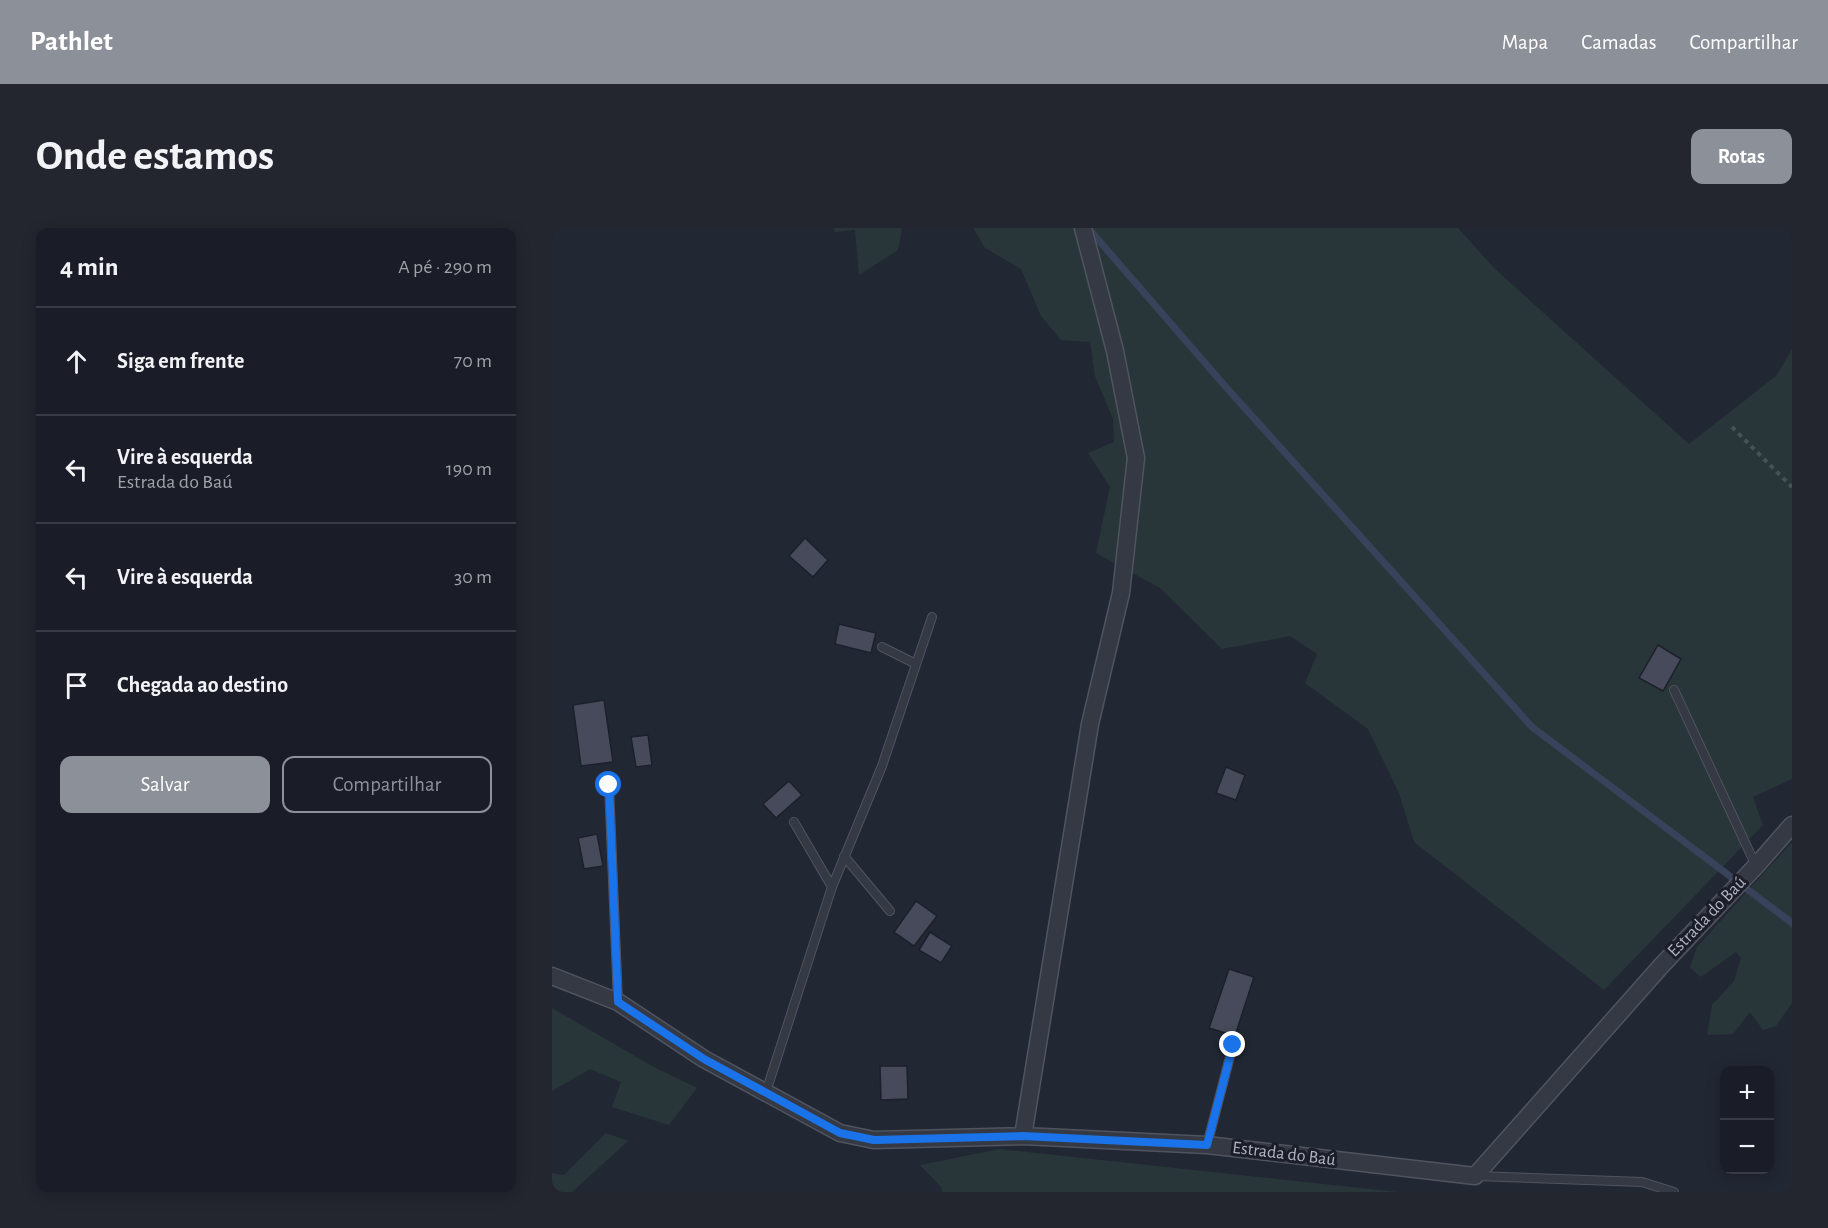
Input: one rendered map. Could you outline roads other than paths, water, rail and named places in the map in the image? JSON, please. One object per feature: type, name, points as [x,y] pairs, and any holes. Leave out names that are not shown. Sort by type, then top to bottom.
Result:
[{"type":"street","points":[[1023,1136],[1090,724],[1121,593],[1136,458],[1115,351],[1083,228]]},
{"type":"street","name":"Estrada do Baú","points":[[552,976],[618,1002],[704,1059],[840,1133],[874,1140],[1023,1136],[1207,1145],[1475,1176],[1662,965],[1792,825]]},
{"type":"lane","points":[[766,1092],[832,887],[882,766],[932,617]]},
{"type":"lane","points":[[882,647],[916,664]]},
{"type":"lane","points":[[1674,690],[1756,866]]},
{"type":"lane","points":[[609,785],[618,1002]]},
{"type":"lane","points":[[794,822],[832,887]]},
{"type":"lane","points":[[844,856],[890,911]]},
{"type":"lane","points":[[1207,1145],[1233,1045]]},
{"type":"lane","points":[[1475,1176],[1642,1182],[1674,1192]]},
{"type":"waterway","points":[[1088,228],[1225,386],[1532,727],[1792,923]]}]
